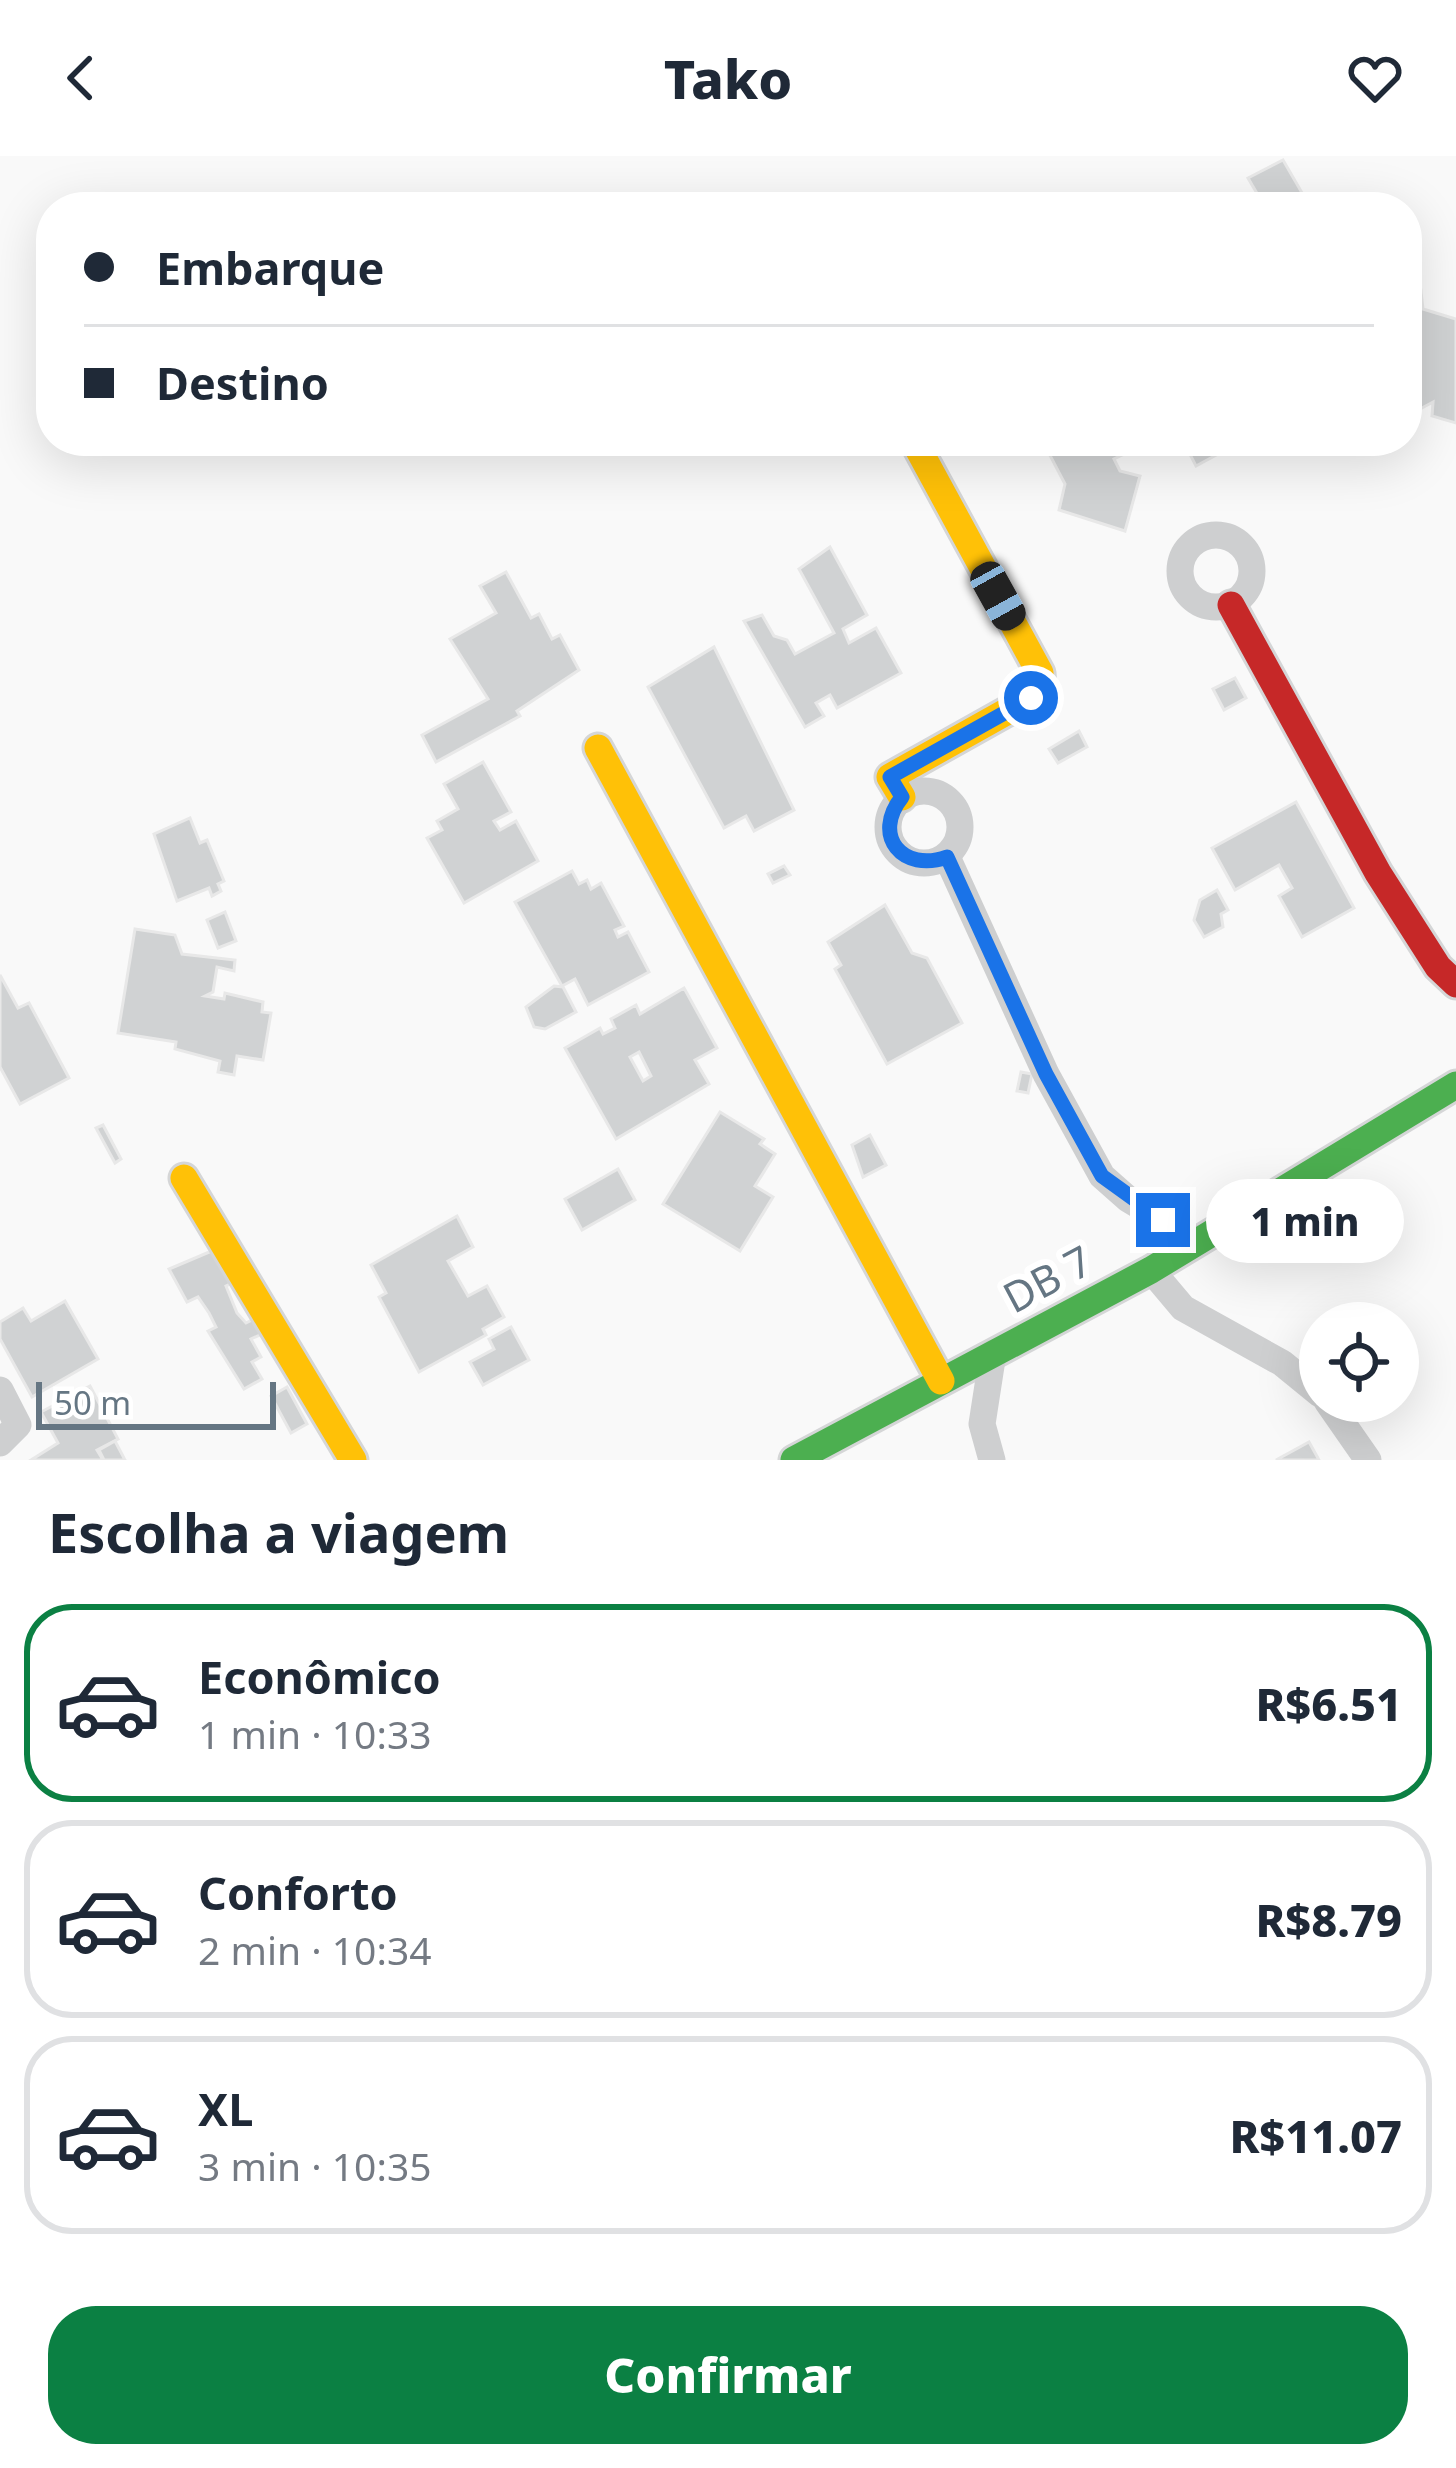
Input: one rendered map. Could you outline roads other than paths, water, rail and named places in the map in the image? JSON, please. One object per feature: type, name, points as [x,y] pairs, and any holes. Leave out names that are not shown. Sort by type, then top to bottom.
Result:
[{"type":"street","points":[[902,797],[890,777],[1031,698],[1041,687],[1040,673],[922,456]]},
{"type":"street","points":[[1231,605],[1401,912],[1432,963],[1456,984]]},
{"type":"street","points":[[598,748],[941,1381]]},
{"type":"street","points":[[920,790],[939,793],[954,805],[962,823],[959,842],[947,857],[928,863],[910,861],[894,849],[887,831],[890,812],[902,797],[920,790]]},
{"type":"street","points":[[947,857],[1046,1074],[1102,1176],[1128,1199],[1198,1241]]},
{"type":"street","name":"DB 7","points":[[794,1460],[1151,1270],[1456,1085]]},
{"type":"street","points":[[184,1178],[353,1460]]},
{"type":"street","points":[[1151,1270],[1183,1308],[1299,1377]]},
{"type":"street","points":[[992,1460],[982,1424],[993,1353]]},
{"type":"street","points":[[0,1390],[18,1425],[0,1442]]},
{"type":"street","points":[[1342,1422],[1368,1460]]}]
